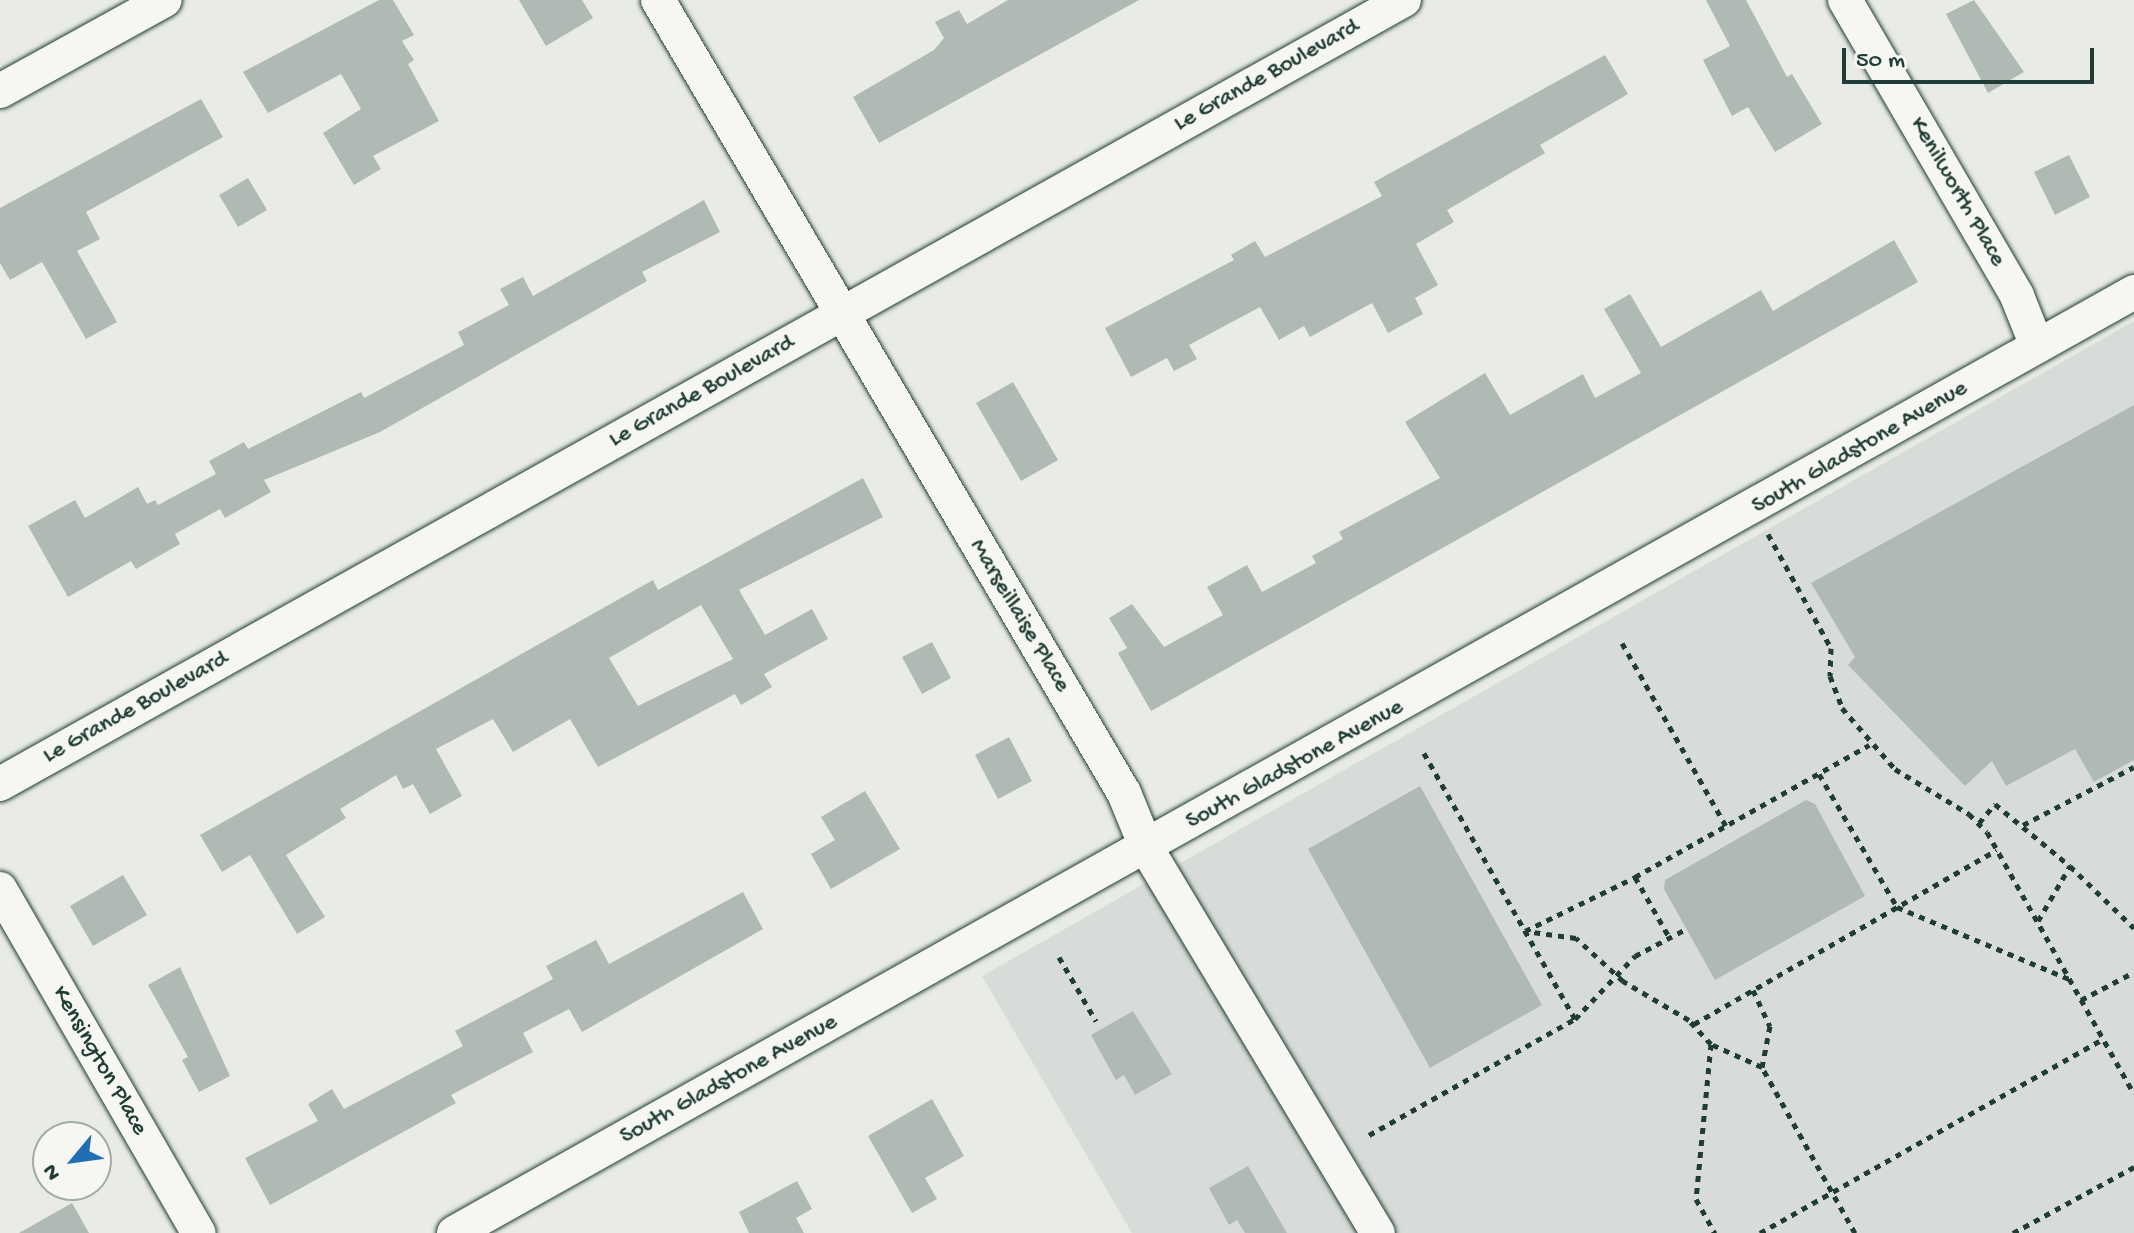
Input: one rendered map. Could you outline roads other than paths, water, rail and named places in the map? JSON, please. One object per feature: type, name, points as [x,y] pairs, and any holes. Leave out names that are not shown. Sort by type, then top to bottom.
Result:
[{"type":"street","points":[[0,91],[165,0]]},
{"type":"street","name":"Marseillaise Place","points":[[658,0],[1124,793],[1147,849],[1378,1233]]},
{"type":"street","name":"Le Grande Boulevard","points":[[0,784],[1404,0]]},
{"type":"street","name":"Kenilworth Place","points":[[1845,0],[2017,296],[2037,346]]},
{"type":"street","name":"South Gladstone Avenue","points":[[454,1233],[1147,849],[2134,292]]},
{"type":"street","name":"Kensington Place","points":[[0,889],[199,1233]]}]
